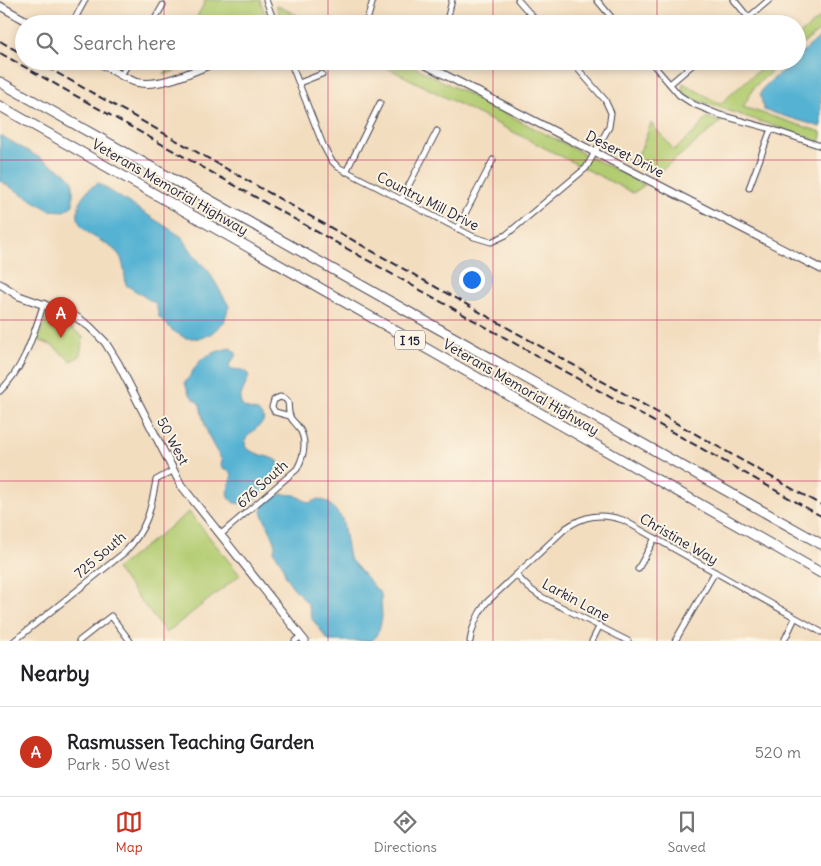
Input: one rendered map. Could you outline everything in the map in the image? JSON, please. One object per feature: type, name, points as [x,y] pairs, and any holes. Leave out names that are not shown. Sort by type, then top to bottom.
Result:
[{"type":"highway","name":"Veterans Memorial Highway","points":[[0,82],[821,544]]},
{"type":"highway","name":"Veterans Memorial Highway","points":[[0,106],[821,573]]},
{"type":"street","points":[[77,15],[85,0]]},
{"type":"street","points":[[266,0],[272,15]]},
{"type":"street","points":[[369,15],[373,0]]},
{"type":"street","points":[[448,15],[452,0]]},
{"type":"street","points":[[518,0],[531,14]]},
{"type":"street","points":[[597,0],[610,15]]},
{"type":"street","points":[[734,0],[746,15]]},
{"type":"street","points":[[750,15],[769,0]]},
{"type":"street","points":[[157,15],[163,5]]},
{"type":"street","points":[[0,6],[16,15]]},
{"type":"street","points":[[112,70],[136,82],[150,84],[164,82],[195,70]]},
{"type":"street","points":[[121,75],[124,70]]},
{"type":"street","name":"Country Mill Drive","points":[[294,70],[323,145],[331,160],[346,172],[457,229],[491,242],[506,235],[586,168],[609,127],[611,114],[605,100],[579,70]]},
{"type":"street","name":"Deseret Drive","points":[[435,70],[821,269]]},
{"type":"street","points":[[658,70],[679,95],[693,104],[720,115],[771,129],[821,146]]},
{"type":"street","points":[[670,84],[686,70]]},
{"type":"street","points":[[299,83],[322,74]]},
{"type":"street","points":[[346,172],[380,103]]},
{"type":"street","points":[[749,188],[771,129]]},
{"type":"street","points":[[401,200],[436,131]]},
{"type":"street","points":[[457,229],[492,160]]},
{"type":"street","name":"50 West","points":[[0,284],[19,296],[44,303],[73,315],[89,326],[105,342],[191,498],[300,639]]},
{"type":"street","points":[[0,391],[14,375],[25,356],[44,303]]},
{"type":"street","name":"676 South","points":[[220,535],[272,493],[297,469],[305,446],[300,429],[290,416]]},
{"type":"street","name":"725 South","points":[[14,641],[125,552],[147,522],[156,480],[174,470]]},
{"type":"street","name":"Christine Way","points":[[470,641],[474,622],[486,603],[566,528],[590,516],[612,516],[623,520],[821,632]]},
{"type":"street","points":[[638,568],[655,538]]},
{"type":"street","points":[[675,641],[715,572]]},
{"type":"street","name":"Larkin Lane","points":[[516,575],[540,596],[628,641]]},
{"type":"street","points":[[79,641],[111,616],[130,641]]},
{"type":"street","points":[[784,641],[796,618]]},
{"type":"street","points":[[592,641],[600,626]]},
{"type":"green space","points":[[204,0],[260,0],[266,15],[198,15],[205,2]]},
{"type":"green space","points":[[276,5],[297,15],[280,15]]},
{"type":"green space","points":[[821,17],[821,29],[806,42],[806,30]]},
{"type":"green space","points":[[167,70],[177,70],[164,75]]},
{"type":"green space","points":[[392,70],[421,70],[645,185],[633,193]]},
{"type":"green space","points":[[759,70],[773,70],[754,87],[743,107],[821,132],[821,142],[691,98],[682,90],[683,83],[720,104]]},
{"type":"green space","points":[[707,117],[721,122],[656,175],[633,163],[642,147],[651,123],[674,150],[696,131]]},
{"type":"green space","points":[[46,318],[66,325],[83,337],[80,356],[71,361],[53,346],[38,340]]},
{"type":"green space","points":[[189,512],[240,575],[166,633],[116,569]]},
{"type":"water","points":[[821,36],[821,127],[764,110],[760,94],[763,88],[783,70],[806,70],[806,49]]},
{"type":"water","points":[[0,135],[66,173],[73,181],[73,205],[64,211],[49,210],[0,181]]},
{"type":"water","points":[[98,183],[182,237],[197,259],[208,270],[229,306],[224,322],[212,333],[201,338],[185,338],[172,330],[159,317],[156,304],[126,285],[124,268],[121,258],[116,251],[86,231],[80,224],[78,216],[80,202],[88,190]]},
{"type":"water","points":[[231,348],[237,354],[229,365],[231,369],[243,370],[249,375],[240,399],[241,403],[249,409],[258,411],[264,419],[246,438],[245,447],[278,461],[279,466],[275,471],[274,480],[257,497],[248,502],[238,504],[234,503],[229,496],[228,490],[232,474],[221,466],[222,460],[208,433],[200,404],[190,394],[185,382],[199,362],[207,356]]},
{"type":"water","points":[[282,494],[295,495],[309,503],[318,499],[328,502],[342,518],[349,558],[381,594],[382,618],[379,631],[372,641],[329,641],[312,619],[308,604],[286,577],[282,564],[274,552],[275,542],[262,512],[265,502],[271,497]]},
{"type":"railway","points":[[0,41],[15,50]]},
{"type":"railway","points":[[0,53],[15,61]]},
{"type":"railway","points":[[30,70],[821,516]]},
{"type":"railway","points":[[52,70],[821,505]]},
{"type":"place","name":"Rasmussen Teaching Garden","points":[[61,338]]}]
